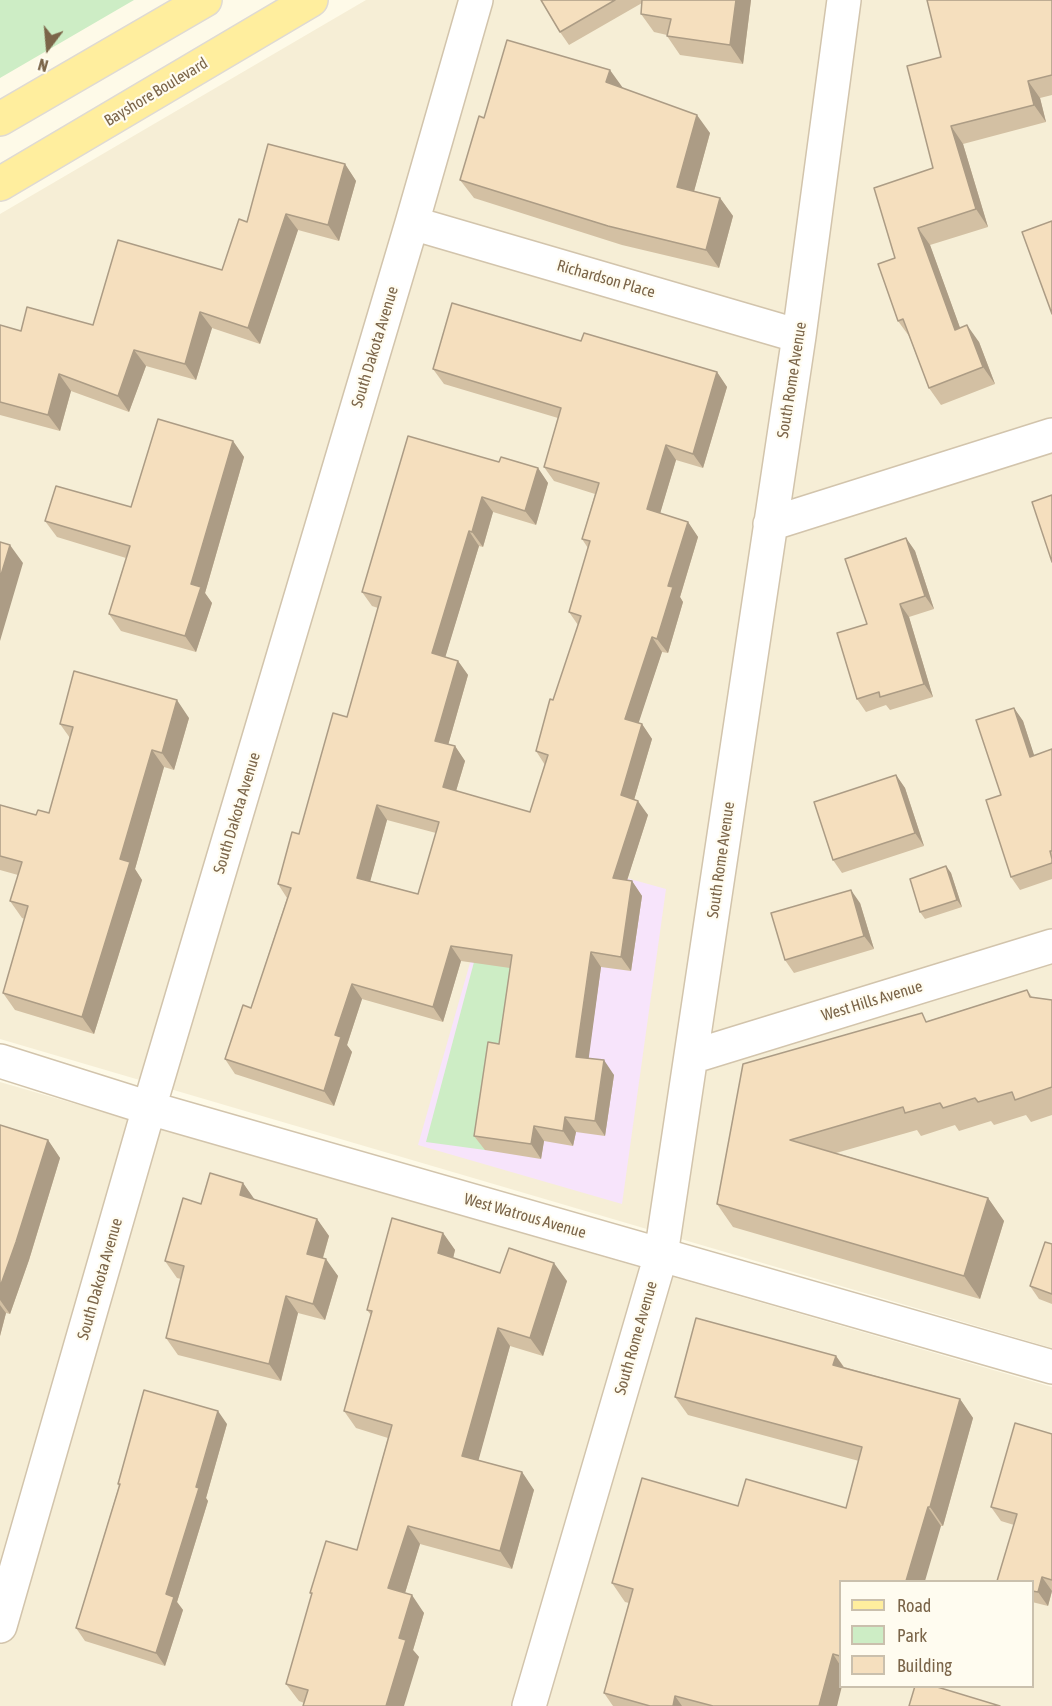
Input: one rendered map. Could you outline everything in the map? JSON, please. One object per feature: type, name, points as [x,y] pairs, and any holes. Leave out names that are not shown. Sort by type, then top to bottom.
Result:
[{"type":"main road","points":[[0,119],[205,0]]},
{"type":"main road","name":"Bayshore Boulevard","points":[[0,184],[311,0]]},
{"type":"street","name":"South Dakota Avenue","points":[[0,1626],[149,1108],[476,0]]},
{"type":"street","name":"South Rome Avenue","points":[[529,1706],[661,1255],[799,336],[844,0]]},
{"type":"street","name":"Richardson Place","points":[[412,223],[799,336]]},
{"type":"street","points":[[770,524],[1052,435]]},
{"type":"street","name":"West Hills Avenue","points":[[692,1057],[1052,946]]},
{"type":"street","name":"West Watrous Avenue","points":[[0,1061],[149,1108],[1052,1367]]},
{"type":"shaded area","points":[[366,0],[1052,0],[1052,1348],[0,1039],[0,214]]},
{"type":"shaded area","points":[[504,844],[666,889],[622,1204],[418,1145]]},
{"type":"shaded area","points":[[0,1082],[1052,1387],[1052,1706],[0,1706]]},
{"type":"green space","points":[[0,0],[134,0],[0,78]]},
{"type":"green space","points":[[474,962],[522,969],[498,1057],[485,1150],[426,1142]]},
{"type":"building","points":[[541,0],[615,0],[560,32]]},
{"type":"building","points":[[642,0],[736,0],[730,45],[667,36],[671,19],[641,14]]},
{"type":"building","points":[[927,0],[1052,0],[1052,75],[1028,81],[1034,105],[951,126],[976,209],[918,228],[955,330],[967,325],[983,367],[929,388],[903,319],[898,321],[878,264],[895,258],[874,188],[933,168],[907,66],[941,57]]},
{"type":"building","points":[[507,40],[610,70],[606,82],[697,115],[677,187],[720,198],[706,250],[608,226],[460,180],[479,116],[484,118]]},
{"type":"building","points":[[268,144],[345,164],[328,225],[286,214],[248,328],[200,312],[185,364],[134,350],[118,396],[59,374],[48,415],[0,402],[0,325],[21,331],[27,307],[93,325],[118,240],[222,270],[239,219],[247,222]]},
{"type":"building","points":[[1052,221],[1052,314],[1022,232]]},
{"type":"building","points":[[452,303],[581,341],[584,333],[717,372],[693,454],[666,445],[647,509],[688,522],[668,586],[673,587],[657,639],[652,637],[625,719],[642,724],[621,795],[638,801],[613,878],[632,881],[621,957],[591,952],[576,1057],[604,1060],[595,1121],[565,1117],[563,1131],[534,1126],[531,1144],[474,1136],[488,1042],[499,1044],[512,955],[451,946],[433,1007],[352,984],[335,1035],[341,1037],[324,1091],[225,1059],[243,1005],[251,1008],[291,888],[278,884],[292,832],[299,834],[333,713],[347,717],[381,597],[362,592],[408,436],[499,462],[501,457],[538,468],[525,511],[482,497],[472,532],[469,531],[432,653],[458,661],[435,741],[455,746],[443,787],[530,812],[548,755],[536,751],[550,699],[553,700],[581,616],[569,612],[590,541],[582,539],[599,483],[544,467],[561,408],[433,369]],"holes":[[[377,805],[439,822],[418,894],[357,878]]]},
{"type":"building","points":[[158,419],[233,441],[191,584],[201,587],[185,636],[109,614],[130,546],[45,521],[56,486],[131,507]]},
{"type":"building","points":[[1052,495],[1052,562],[1032,502]]},
{"type":"building","points":[[906,538],[925,596],[900,604],[924,684],[880,697],[879,692],[857,699],[837,633],[867,624],[845,559]]},
{"type":"building","points":[[0,542],[10,545],[0,578]]},
{"type":"building","points":[[74,671],[177,700],[162,753],[152,750],[120,859],[130,862],[82,1017],[3,993],[28,906],[10,901],[22,862],[0,856],[0,805],[36,815],[38,810],[49,813],[73,727],[60,724]]},
{"type":"building","points":[[1014,708],[1030,757],[1052,749],[1052,851],[1050,851],[1052,863],[1011,877],[986,800],[1001,795],[976,720]]},
{"type":"building","points":[[896,775],[915,833],[833,860],[814,802]]},
{"type":"building","points":[[946,866],[957,900],[920,912],[910,879]]},
{"type":"building","points":[[851,890],[864,936],[785,960],[771,913]]},
{"type":"building","points":[[1027,990],[1030,997],[1052,1000],[1052,1087],[1015,1100],[1012,1092],[978,1102],[975,1098],[943,1108],[940,1103],[905,1113],[903,1107],[790,1140],[988,1198],[964,1276],[717,1204],[743,1064],[922,1013],[926,1022]]},
{"type":"building","points":[[0,1125],[48,1140],[0,1287]]},
{"type":"building","points":[[210,1173],[243,1183],[240,1195],[317,1219],[307,1254],[326,1259],[313,1304],[286,1296],[269,1364],[166,1338],[184,1266],[165,1261],[183,1198],[201,1204]]},
{"type":"building","points":[[392,1218],[443,1233],[438,1253],[500,1273],[509,1248],[554,1263],[530,1338],[498,1328],[462,1456],[522,1472],[500,1551],[408,1526],[388,1588],[412,1595],[399,1638],[406,1640],[386,1706],[303,1706],[308,1690],[286,1684],[326,1541],[357,1550],[392,1425],[344,1411],[372,1311],[367,1310]]},
{"type":"building","points":[[1045,1242],[1052,1244],[1052,1294],[1030,1286]]},
{"type":"building","points":[[696,1318],[836,1356],[833,1365],[960,1399],[930,1507],[928,1507],[906,1580],[839,1580],[839,1656],[833,1654],[819,1706],[713,1706],[675,1696],[673,1706],[650,1706],[604,1693],[633,1589],[612,1583],[642,1478],[738,1506],[746,1479],[846,1508],[862,1447],[675,1397]]},
{"type":"building","points":[[144,1390],[218,1411],[196,1487],[199,1488],[166,1594],[174,1597],[156,1653],[76,1628],[120,1484],[118,1484]]},
{"type":"building","points":[[1015,1423],[1052,1434],[1052,1580],[1042,1577],[1038,1592],[1034,1591],[1034,1580],[997,1580],[1017,1514],[991,1507]]},
{"type":"building","points":[[914,1688],[941,1688],[1000,1706],[909,1706]]}]
